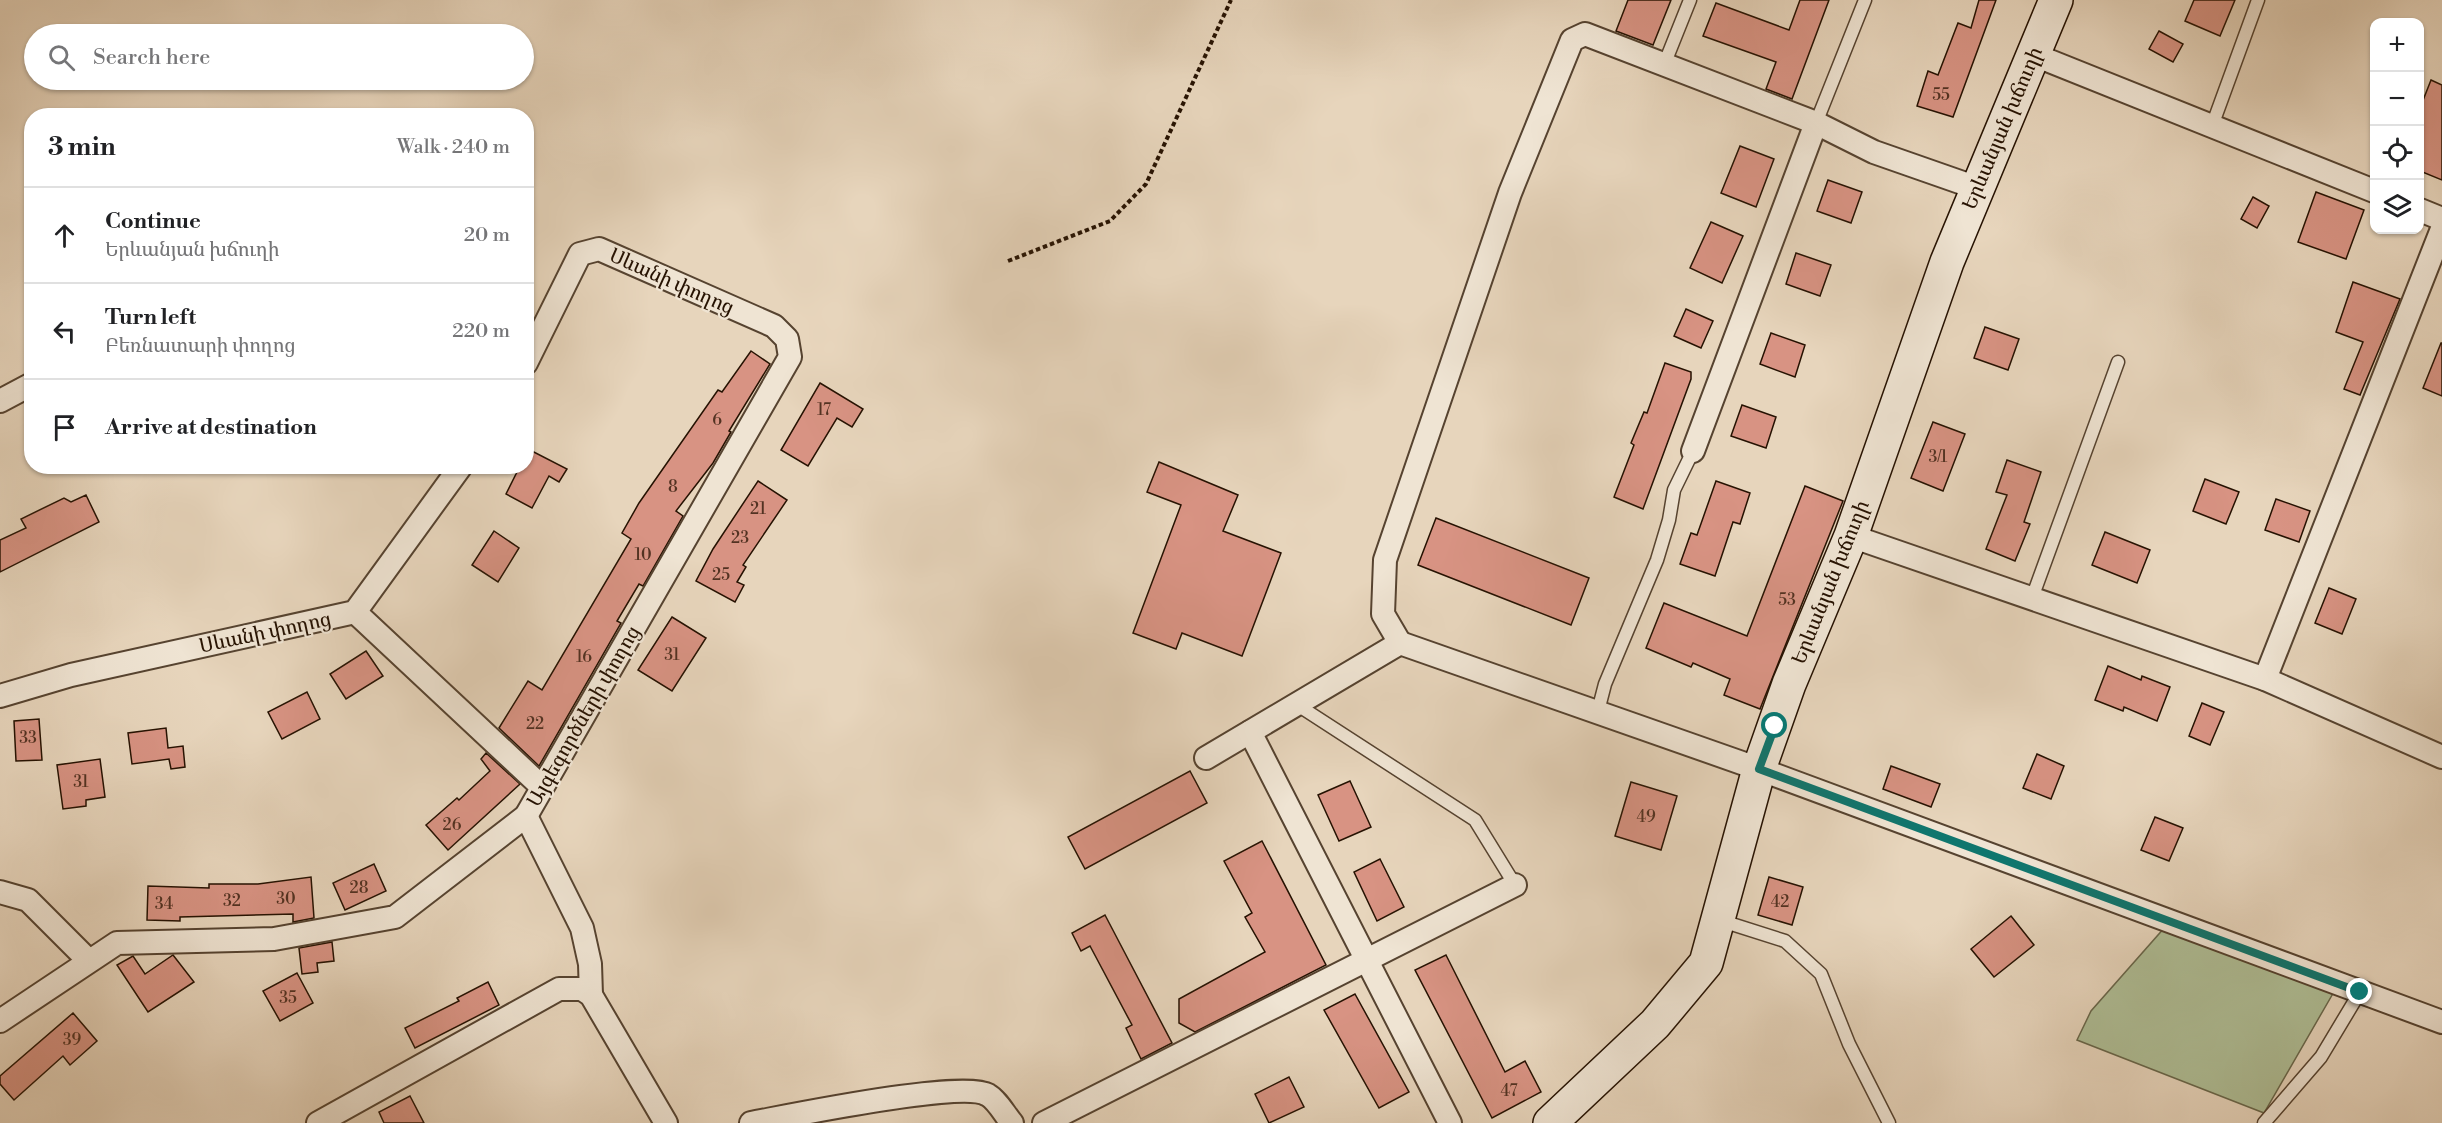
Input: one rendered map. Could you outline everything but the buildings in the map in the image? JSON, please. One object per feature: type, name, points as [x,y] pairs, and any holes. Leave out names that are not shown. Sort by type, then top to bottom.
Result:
[{"type":"main road","name":"Երևանյան խճուղի","points":[[1560,1120],[1655,1024],[1706,963],[1759,769],[1789,684],[1851,536],[1947,262],[2056,0]]},
{"type":"street","points":[[1977,188],[1874,152],[1816,123],[1585,34],[1572,40],[1566,50],[1510,193],[1385,560],[1383,614],[1400,643],[1759,769],[2442,1022]]},
{"type":"street","points":[[2032,54],[2370,189]]},
{"type":"street","points":[[1693,451],[1816,123]]},
{"type":"street","points":[[2424,212],[2442,219]]},
{"type":"street","points":[[2265,679],[2442,229]]},
{"type":"street","name":"Սևանի փողոց","points":[[534,347],[580,254],[591,249],[599,249],[774,326],[787,339],[790,357]]},
{"type":"street","name":"Այգեգործների փողոց","points":[[0,1021],[88,960],[117,943],[274,939],[395,917],[526,816],[790,357]]},
{"type":"street","points":[[0,401],[24,388]]},
{"type":"street","name":"Սևանի փողոց","points":[[0,696],[71,675],[355,612],[455,474]]},
{"type":"street","points":[[1851,536],[2265,679],[2442,757]]},
{"type":"street","points":[[355,612],[542,787]]},
{"type":"street","points":[[1206,758],[1400,643]]},
{"type":"street","points":[[1250,732],[1450,1123]]},
{"type":"street","points":[[526,816],[582,928],[590,964],[591,994],[666,1123]]},
{"type":"street","points":[[1044,1123],[1515,885]]},
{"type":"street","points":[[0,892],[28,900],[88,960]]},
{"type":"street","points":[[318,1123],[559,989],[582,989],[591,994]]},
{"type":"street","points":[[752,1123],[868,1112],[970,1090],[989,1095],[1012,1123]]},
{"type":"lane","points":[[1664,65],[1690,0]]},
{"type":"lane","points":[[1816,123],[1865,0]]},
{"type":"lane","points":[[2211,126],[2258,0]]},
{"type":"lane","points":[[2032,598],[2118,362]]},
{"type":"lane","points":[[1598,711],[1605,684],[1657,560],[1669,520],[1674,490],[1693,451]]},
{"type":"lane","points":[[1296,704],[1475,820],[1515,885]]},
{"type":"lane","points":[[1718,919],[1785,941],[1821,974],[1849,1044],[1889,1123]]},
{"type":"lane","points":[[2264,1123],[2321,1057],[2360,992]]},
{"type":"path","points":[[1008,261],[1110,221],[1146,184],[1231,0]]},
{"type":"green space","points":[[2166,926],[2335,990],[2264,1113],[2077,1040],[2091,1011]]},
{"type":"route","points":[[1775,726],[1759,769],[2360,992]]}]
